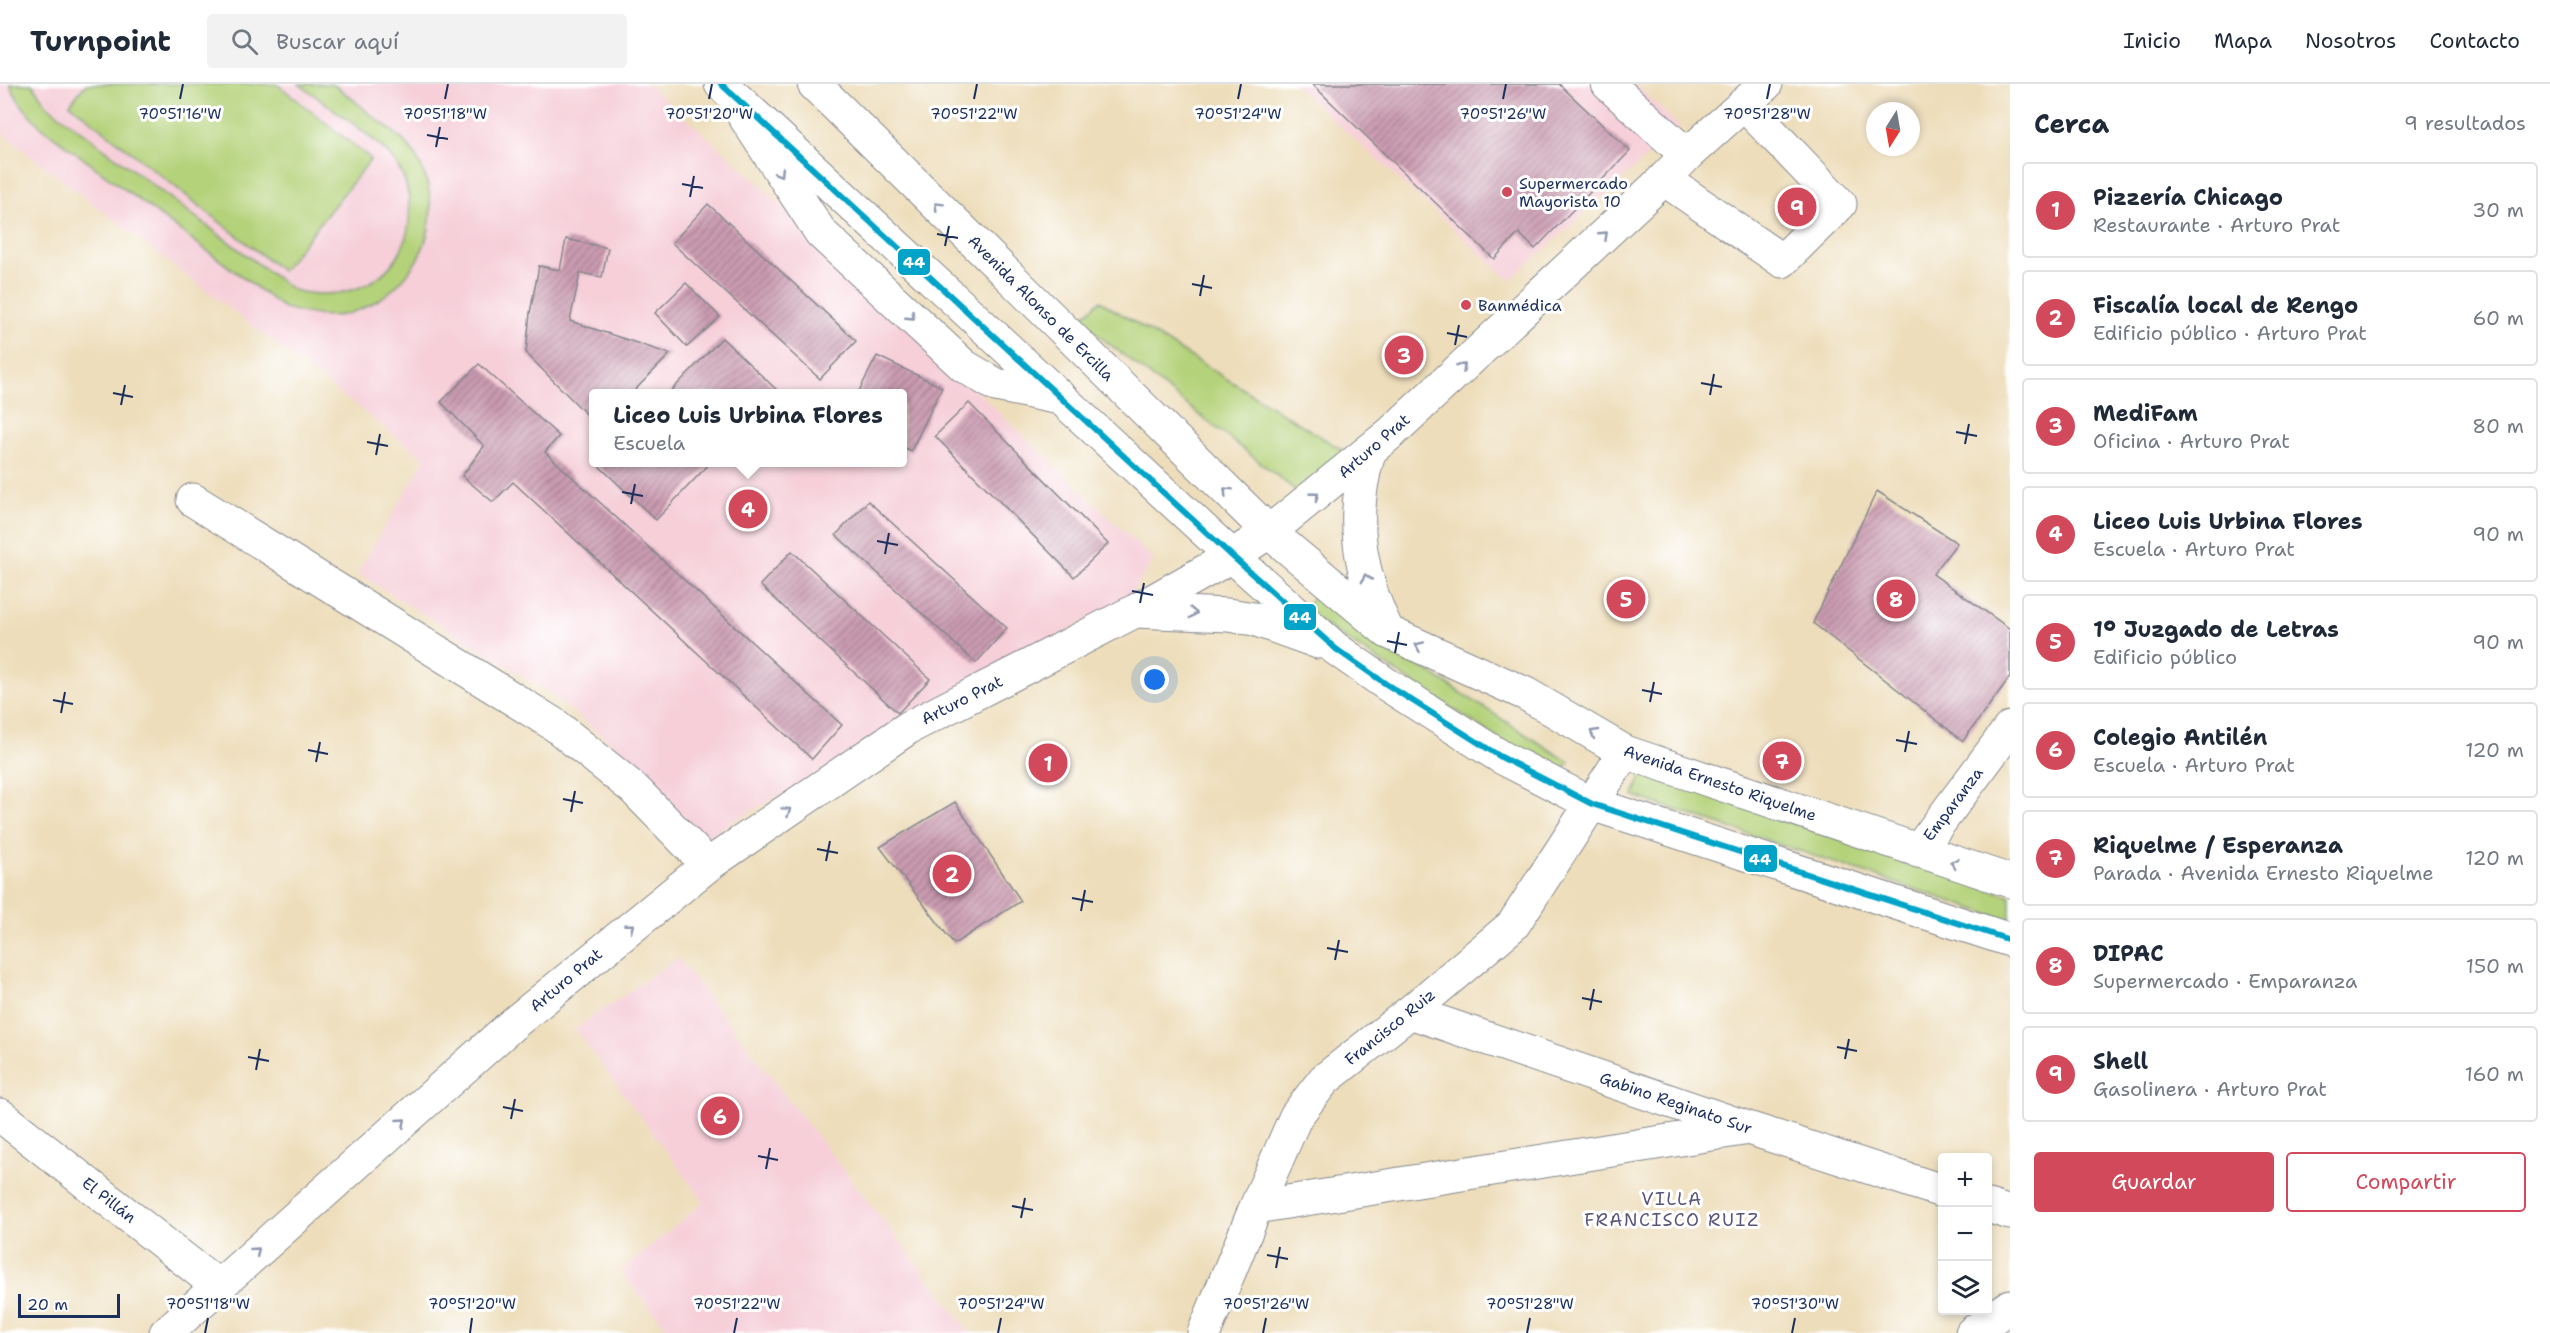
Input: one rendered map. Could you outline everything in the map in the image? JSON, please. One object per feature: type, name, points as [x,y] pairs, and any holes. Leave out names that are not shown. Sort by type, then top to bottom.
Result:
[{"type":"main road","name":"Avenida Alonso de Ercilla","points":[[814,84],[1269,532]]},
{"type":"main road","points":[[1608,84],[1687,155]]},
{"type":"main road","points":[[724,86],[1060,398],[1336,649],[1502,757],[1592,804],[2010,940]]},
{"type":"main road","name":"Arturo Prat","points":[[166,1333],[217,1285],[514,1023],[708,865],[908,728],[1135,611],[1232,556],[1269,532],[1369,453],[1755,94]]},
{"type":"main road","points":[[1664,179],[1782,261],[1840,204],[1755,94]]},
{"type":"main road","points":[[1369,453],[1358,497],[1358,540],[1368,585],[1388,632]]},
{"type":"main road","points":[[193,500],[555,725],[634,789],[708,865]]},
{"type":"main road","name":"Avenida Ernesto Riquelme","points":[[1269,532],[1388,632],[1526,694],[1625,752],[2010,881]]},
{"type":"main road","points":[[1135,611],[1228,615],[1254,619],[1336,649]]},
{"type":"main road","name":"Emparanza","points":[[1918,851],[2010,728]]},
{"type":"main road","name":"Francisco Ruiz","points":[[1204,1333],[1296,1116],[1324,1080],[1410,1012],[1513,925],[1625,752]]},
{"type":"main road","name":"Gabino Reginato Sur","points":[[1410,1012],[1748,1128],[1938,1190]]},
{"type":"main road","name":"El Pillán","points":[[0,1115],[217,1285]]},
{"type":"main road","points":[[1256,1207],[1748,1128]]},
{"type":"main road","points":[[1991,1207],[2010,1213]]},
{"type":"main road","points":[[1972,1333],[2010,1306]]},
{"type":"shaded area","points":[[0,84],[647,84],[736,162],[1154,560],[1129,596],[704,838],[630,758],[546,690],[357,573],[425,459],[0,132]]},
{"type":"shaded area","name":"Supermercado Mayorista 10","points":[[1294,84],[1635,84],[1680,127],[1510,280]]},
{"type":"shaded area","points":[[678,958],[971,1333],[671,1333],[620,1272],[704,1202],[575,1029]]},
{"type":"green space","points":[[10,84],[32,84],[46,104],[58,114],[293,290],[313,294],[332,294],[368,283],[383,273],[395,259],[404,242],[410,207],[404,178],[390,155],[299,84],[331,84],[346,93],[395,133],[415,155],[426,179],[431,204],[429,228],[422,251],[409,272],[392,290],[371,304],[347,314],[316,315],[284,308],[45,130],[25,109]]},
{"type":"green space","points":[[86,84],[277,84],[371,159],[282,271],[70,104]]},
{"type":"green space","points":[[1100,301],[1349,454],[1299,493],[1079,320]]},
{"type":"green space","points":[[1318,592],[1416,664],[1569,762],[1559,778],[1303,611]]},
{"type":"green space","points":[[1642,772],[2010,896],[2010,921],[1634,796]]},
{"type":"building","name":"Supermercado Mayorista 10","points":[[1312,84],[1559,84],[1630,151],[1535,249],[1519,233],[1494,259]]},
{"type":"building","points":[[708,204],[856,341],[820,379],[672,243]]},
{"type":"building","points":[[566,239],[608,248],[602,277],[580,273],[570,321],[670,354],[636,389],[589,389],[589,417],[526,353],[530,313],[539,266],[560,270]]},
{"type":"building","points":[[686,283],[720,317],[687,347],[655,313]]},
{"type":"building","points":[[722,338],[776,389],[673,389]]},
{"type":"building","points":[[877,356],[942,387],[911,451],[907,449],[907,389],[860,389]]},
{"type":"building","points":[[479,364],[559,436],[545,452],[842,725],[812,759],[513,482],[493,502],[462,476],[484,446],[441,402]]},
{"type":"building","points":[[969,403],[1108,544],[1074,577],[935,436]]},
{"type":"building","points":[[600,467],[706,467],[656,520]]},
{"type":"building","points":[[1877,491],[1957,543],[1933,574],[2010,629],[2010,677],[1963,741],[1813,623]]},
{"type":"building","points":[[868,501],[1007,628],[976,663],[836,535]]},
{"type":"building","points":[[792,551],[930,679],[898,713],[760,585]]},
{"type":"building","points":[[955,802],[1021,901],[954,944],[880,847]]},
{"type":"transit line","name":"44","points":[[721,84],[1232,556],[1336,649],[1386,684],[1501,757],[1592,804],[2010,940]]},
{"type":"place","name":"Supermercado Mayorista 10","points":[[1507,192]]},
{"type":"place","name":"Shell","points":[[1797,207]]},
{"type":"place","name":"Banmédica","points":[[1466,305]]},
{"type":"place","name":"MediFam","points":[[1404,355]]},
{"type":"place","name":"Liceo Luis Urbina Flores","points":[[748,509]]},
{"type":"place","name":"1° Juzgado de Letras","points":[[1626,599]]},
{"type":"place","name":"DIPAC","points":[[1896,599]]},
{"type":"place","name":"Riquelme / Esperanza","points":[[1782,761]]},
{"type":"place","name":"Pizzería Chicago","points":[[1048,763]]},
{"type":"place","name":"Fiscalía local de Rengo","points":[[952,874]]},
{"type":"place","name":"Colegio Antilén","points":[[720,1116]]},
{"type":"district","name":"VILLA FRANCISCO RUIZ","points":[[1672,1209]]}]
